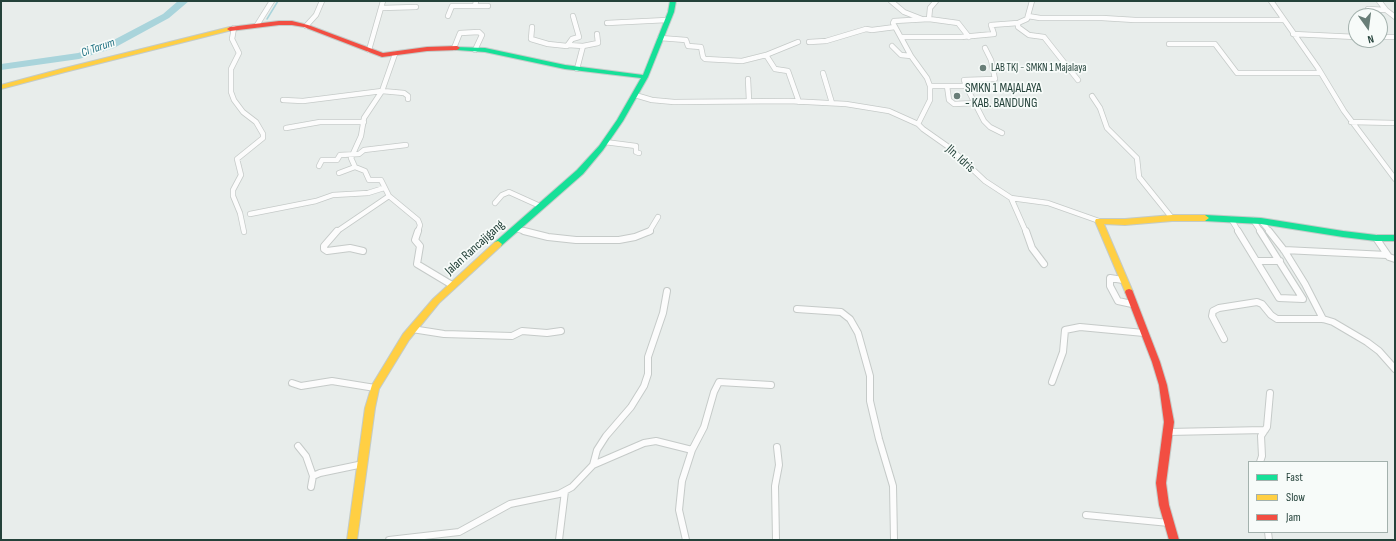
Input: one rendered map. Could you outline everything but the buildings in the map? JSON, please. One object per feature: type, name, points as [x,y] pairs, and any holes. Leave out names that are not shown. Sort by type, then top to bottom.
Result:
[{"type":"street","points":[[257,25],[272,1]]},
{"type":"street","points":[[306,26],[316,15],[322,1]]},
{"type":"street","points":[[369,50],[382,1]]},
{"type":"street","points":[[448,16],[454,1]]},
{"type":"street","points":[[475,6],[476,1]]},
{"type":"street","name":"Jalan Rancajigang","points":[[352,540],[364,464],[370,408],[375,388],[412,329],[427,311],[452,285],[580,172],[605,142],[635,95],[645,76],[673,1]]},
{"type":"street","points":[[891,1],[904,12],[922,19]]},
{"type":"street","points":[[929,19],[930,8],[936,1]]},
{"type":"street","points":[[901,37],[994,34],[992,25],[1018,24],[1026,20],[1032,1]]},
{"type":"street","points":[[1271,1],[1351,122],[1395,179]]},
{"type":"street","points":[[452,6],[488,6]]},
{"type":"street","points":[[381,8],[416,7]]},
{"type":"street","points":[[568,45],[571,40],[579,37],[573,16]]},
{"type":"street","points":[[1028,16],[1040,18],[1102,18],[1135,20],[1283,20]]},
{"type":"street","points":[[918,124],[930,100],[930,86],[893,23],[895,21],[929,19],[958,23],[969,36]]},
{"type":"street","points":[[607,23],[667,20]]},
{"type":"street","points":[[1,87],[63,70],[234,28],[292,23],[306,26],[382,55],[427,49],[454,48],[476,50],[577,69],[645,76]]},
{"type":"street","points":[[1018,24],[1019,28],[1028,34],[1044,37],[1078,80]]},
{"type":"street","points":[[532,27],[531,39],[548,44],[583,46],[598,43],[597,34]]},
{"type":"street","points":[[809,42],[826,41],[866,29],[872,30],[895,27]]},
{"type":"street","points":[[234,28],[233,40],[240,53],[231,69],[231,92],[234,100],[243,112],[256,122],[263,134],[263,138],[237,159],[241,175],[233,190],[233,196],[239,209],[244,232]]},
{"type":"street","points":[[454,48],[460,33],[481,33],[476,50]]},
{"type":"street","points":[[1293,34],[1348,37]]},
{"type":"street","points":[[660,38],[686,40],[688,46],[701,48],[704,59],[744,61],[766,55],[798,42]]},
{"type":"street","points":[[1169,44],[1215,44],[1237,73],[1320,73]]},
{"type":"street","points":[[577,69],[583,46]]},
{"type":"street","points":[[892,46],[901,55],[911,56]]},
{"type":"street","points":[[986,48],[991,60],[995,79],[964,80],[987,124],[1002,133]]},
{"type":"street","points":[[395,54],[382,91],[365,115],[361,136],[351,162],[355,167],[365,171],[369,180],[382,180],[384,188],[389,196],[420,222],[420,228],[415,240],[420,246],[417,264],[444,278],[452,285]]},
{"type":"street","points":[[766,55],[775,69],[788,71],[799,102]]},
{"type":"street","points":[[823,73],[832,103]]},
{"type":"street","points":[[748,79],[749,101]]},
{"type":"street","points":[[930,86],[966,86]]},
{"type":"street","points":[[947,86],[949,100],[951,103],[957,105],[975,103]]},
{"type":"street","points":[[283,100],[303,101],[382,91],[404,93],[408,96],[408,99]]},
{"type":"street","name":"Jln. Idris","points":[[635,95],[652,100],[674,102],[749,101],[832,103],[889,111],[918,124],[950,148],[985,181],[1011,198],[1048,203],[1099,221]]},
{"type":"street","points":[[1092,96],[1100,108],[1107,128],[1137,158],[1140,177],[1172,218]]},
{"type":"street","points":[[286,128],[316,122],[364,122]]},
{"type":"street","points":[[1351,122],[1395,123]]},
{"type":"street","points":[[605,142],[636,146],[636,152],[639,153]]},
{"type":"street","points":[[319,166],[322,160],[337,160],[340,155],[360,154],[364,150],[406,145]]},
{"type":"street","points":[[339,173],[355,167]]},
{"type":"street","points":[[250,214],[310,203],[333,195],[368,193],[384,188]]},
{"type":"street","points":[[495,203],[502,195],[509,192],[540,206]]},
{"type":"street","points":[[363,250],[350,248],[327,251],[324,246],[340,229],[389,196]]},
{"type":"street","points":[[1011,198],[1024,225],[1032,248],[1044,264]]},
{"type":"street","points":[[515,229],[576,240],[618,240],[635,237],[649,232],[658,217]]},
{"type":"street","points":[[1174,540],[1164,505],[1161,483],[1169,422],[1163,385],[1144,332],[1099,221],[1125,222],[1172,218],[1231,219],[1257,221],[1376,238],[1395,238]]},
{"type":"street","points":[[1231,219],[1280,298],[1303,299],[1257,221]]},
{"type":"street","points":[[1257,221],[1284,250],[1305,284],[1323,319]]},
{"type":"street","points":[[1376,238],[1387,255],[1395,259]]},
{"type":"street","points":[[1284,250],[1387,255]]},
{"type":"street","points":[[1257,261],[1280,261]]},
{"type":"street","points":[[1123,280],[1110,278],[1110,286],[1118,301],[1132,304]]},
{"type":"street","points":[[593,466],[597,450],[606,436],[631,407],[644,386],[648,374],[648,357],[663,312],[667,291]]},
{"type":"street","points":[[1224,339],[1212,316],[1213,311],[1219,308],[1257,302],[1262,304],[1271,315],[1277,319],[1323,319],[1345,328],[1367,342],[1395,369]]},
{"type":"street","points":[[797,309],[841,312],[850,319],[858,333],[870,376],[870,401],[879,439],[893,486],[894,540]]},
{"type":"street","points":[[1052,382],[1063,352],[1065,330],[1080,327],[1144,332]]},
{"type":"street","points":[[412,329],[444,334],[512,336],[522,331],[547,333],[561,331]]},
{"type":"street","points":[[292,383],[301,386],[332,381],[375,388]]},
{"type":"street","points":[[686,540],[679,510],[682,482],[692,450],[704,427],[714,392],[719,382],[771,385]]},
{"type":"street","points":[[1260,461],[1262,456],[1261,436],[1268,424],[1270,393]]},
{"type":"street","points":[[1168,432],[1265,430]]},
{"type":"street","points":[[389,540],[460,532],[510,504],[559,494],[572,488],[593,466],[609,456],[649,441],[659,441],[692,450]]},
{"type":"street","points":[[298,446],[306,456],[313,476],[311,487]]},
{"type":"street","points":[[776,540],[775,486],[779,465],[777,447]]},
{"type":"street","points":[[313,476],[328,471],[364,464]]},
{"type":"street","points":[[559,540],[565,491]]},
{"type":"street","points":[[1086,515],[1169,523]]},
{"type":"waterway","name":"Ci Tarum","points":[[1,67],[79,56],[110,46],[166,16],[184,1]]},
{"type":"waterway","points":[[267,19],[278,1]]},
{"type":"traffic: fast","points":[[498,244],[580,172],[601,148],[620,121],[645,77],[671,12],[673,1]]},
{"type":"traffic: fast","points":[[457,48],[485,50],[565,67],[645,77]]},
{"type":"traffic: fast","points":[[1205,218],[1261,221],[1343,234],[1376,238],[1395,238]]},
{"type":"traffic: slow","points":[[1,87],[63,70],[230,29]]},
{"type":"traffic: slow","points":[[1129,292],[1099,221],[1125,222],[1172,218],[1205,218]]},
{"type":"traffic: slow","points":[[352,540],[370,408],[375,388],[406,337],[436,301],[498,244]]},
{"type":"traffic: jam","points":[[230,29],[279,23],[292,23],[306,26],[382,55],[427,49],[457,48]]},
{"type":"traffic: jam","points":[[1129,292],[1156,362],[1163,385],[1169,422],[1161,483],[1164,505],[1174,540]]},
{"type":"place","name":"LAB TKJ - SMKN 1 Majalaya","points":[[983,68]]},
{"type":"place","name":"SMKN 1 MAJALAYA - KAB. BANDUNG","points":[[957,96]]}]
